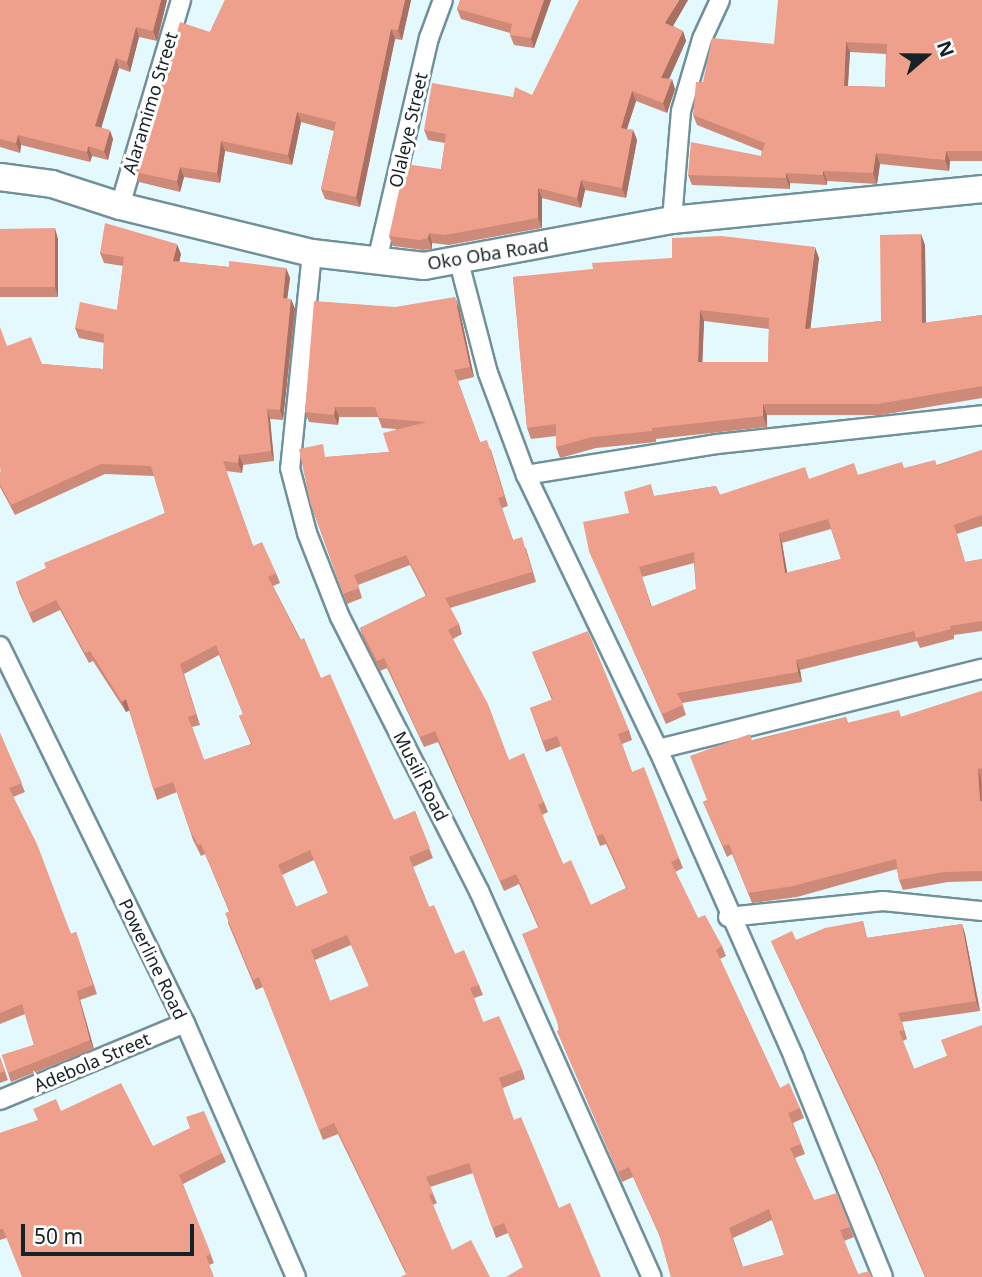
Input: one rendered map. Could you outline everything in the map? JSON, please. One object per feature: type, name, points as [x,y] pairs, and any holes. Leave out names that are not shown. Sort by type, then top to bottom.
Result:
[{"type":"street","name":"Alaramimo Street","points":[[120,206],[181,0]]},
{"type":"street","name":"Olaleye Street","points":[[376,261],[429,38],[443,0]]},
{"type":"street","points":[[672,220],[681,111],[702,39],[720,0]]},
{"type":"street","name":"Oko Oba Road","points":[[0,177],[52,184],[120,206],[312,253],[425,266],[460,262],[672,220],[982,189]]},
{"type":"street","name":"Musili Road","points":[[312,253],[290,468],[307,533],[340,617],[479,891],[652,1277]]},
{"type":"street","points":[[460,262],[488,373],[526,475],[658,749],[728,917],[794,1058],[883,1277]]},
{"type":"street","points":[[526,475],[717,444],[982,415]]},
{"type":"street","name":"Powerline Road","points":[[1,652],[185,1023],[296,1277]]},
{"type":"street","points":[[658,749],[982,669]]},
{"type":"street","points":[[728,917],[883,901],[982,911]]},
{"type":"street","name":"Adebola Street","points":[[0,1100],[185,1023]]},
{"type":"building","points":[[0,0],[161,0],[153,31],[136,27],[127,62],[116,58],[95,126],[110,130],[104,151],[88,146],[87,152],[18,135],[16,143],[0,139]]},
{"type":"building","points":[[225,0],[405,0],[398,30],[391,29],[356,197],[321,189],[336,122],[297,112],[288,155],[221,141],[217,173],[180,167],[177,181],[135,172],[180,22],[210,32]]},
{"type":"building","points":[[460,0],[544,0],[531,38],[510,35],[512,24],[457,9]]},
{"type":"building","points":[[579,0],[679,0],[665,23],[683,31],[661,78],[672,79],[663,103],[632,91],[621,128],[633,130],[622,188],[581,180],[577,198],[538,188],[538,218],[445,235],[429,233],[428,238],[420,240],[389,236],[405,164],[441,169],[446,134],[424,130],[432,83],[513,97],[515,87],[532,95]]},
{"type":"building","points":[[778,0],[982,0],[982,151],[946,151],[945,160],[876,153],[873,173],[786,173],[786,178],[688,175],[691,142],[761,156],[765,143],[693,115],[696,82],[703,82],[712,38],[774,44]],"holes":[[[846,42],[887,44],[885,87],[844,86]]]},
{"type":"building","points":[[105,223],[177,244],[173,261],[229,267],[229,261],[286,268],[283,298],[291,299],[280,410],[267,409],[271,451],[239,455],[238,463],[223,461],[253,546],[262,542],[276,573],[268,577],[300,640],[304,638],[321,678],[330,674],[394,820],[415,811],[430,848],[409,857],[429,907],[434,905],[455,954],[464,950],[479,985],[470,988],[483,1022],[499,1016],[522,1069],[499,1078],[514,1120],[521,1117],[559,1208],[570,1203],[601,1277],[506,1277],[523,1267],[504,1223],[492,1228],[469,1163],[426,1177],[433,1193],[429,1195],[452,1250],[471,1240],[490,1277],[400,1277],[407,1274],[334,1123],[319,1130],[259,977],[253,980],[225,913],[230,911],[201,844],[198,845],[190,830],[173,782],[153,789],[126,699],[122,702],[90,651],[85,653],[56,600],[29,613],[16,582],[46,568],[44,563],[165,513],[151,466],[101,464],[11,505],[0,484],[0,327],[7,346],[31,337],[42,364],[103,369],[104,334],[75,328],[80,302],[117,310],[124,257],[100,253]],"holes":[[[216,645],[243,714],[239,716],[252,744],[204,760],[188,717],[196,714],[180,664]],[[310,850],[328,893],[296,907],[278,865]],[[347,935],[369,986],[330,1001],[311,950]]]},
{"type":"building","points":[[55,228],[55,287],[0,287],[0,229]]},
{"type":"building","points":[[921,234],[922,323],[982,315],[982,386],[877,404],[763,404],[763,416],[652,428],[652,431],[592,437],[556,447],[556,424],[527,428],[513,277],[593,269],[592,263],[672,258],[672,238],[722,236],[815,247],[805,329],[881,321],[880,235]],"holes":[[[700,310],[769,318],[768,362],[698,362]]]},
{"type":"building","points":[[455,297],[470,367],[454,370],[480,442],[487,440],[504,496],[498,498],[513,540],[522,537],[532,572],[445,598],[459,624],[448,630],[488,704],[509,760],[524,753],[544,802],[538,805],[563,864],[571,860],[591,905],[627,888],[603,834],[596,836],[557,736],[543,741],[530,708],[553,699],[532,652],[588,631],[629,730],[618,734],[632,772],[644,767],[679,858],[671,862],[698,918],[705,915],[722,946],[716,950],[780,1088],[789,1083],[800,1108],[788,1113],[801,1144],[790,1148],[814,1200],[837,1193],[850,1227],[840,1230],[858,1274],[869,1271],[872,1277],[671,1277],[659,1234],[629,1167],[618,1172],[557,1031],[560,1029],[522,934],[539,927],[516,874],[500,881],[435,731],[420,737],[384,658],[377,661],[360,628],[427,595],[406,555],[354,575],[359,588],[343,594],[310,502],[299,449],[323,444],[325,457],[389,452],[383,433],[427,422],[379,418],[375,407],[335,407],[334,415],[305,412],[314,301],[395,307]],"holes":[[[769,1209],[784,1255],[742,1267],[729,1228]]]},
{"type":"building","points":[[982,450],[982,515],[954,525],[965,562],[982,559],[982,621],[950,626],[951,629],[916,638],[914,631],[796,660],[798,672],[677,693],[683,705],[662,714],[589,551],[583,522],[629,513],[624,492],[651,484],[654,496],[716,486],[719,495],[805,467],[809,479],[854,463],[858,475],[902,462],[904,468],[935,460],[937,466]],"holes":[[[828,519],[841,559],[785,573],[779,533]],[[694,552],[696,589],[651,607],[639,567]]]},
{"type":"building","points":[[982,691],[982,768],[978,769],[982,801],[982,871],[944,872],[899,880],[896,859],[793,886],[748,893],[729,844],[723,846],[703,802],[707,800],[690,756],[750,734],[752,741],[846,717],[847,723],[899,710],[901,717]]},
{"type":"building","points":[[0,733],[22,783],[9,788],[37,844],[71,934],[76,932],[93,985],[77,991],[90,1040],[8,1073],[2,1055],[34,1045],[22,1004],[0,1013]]},
{"type":"building","points":[[863,921],[866,938],[962,924],[976,1001],[898,1013],[904,1030],[899,1031],[914,1069],[947,1056],[941,1040],[982,1025],[982,1277],[926,1277],[873,1154],[771,941],[792,931],[796,940],[825,928]]},
{"type":"building","points":[[0,1058],[5,1071],[0,1073]]},
{"type":"building","points":[[121,1083],[153,1146],[190,1128],[186,1117],[204,1111],[222,1153],[179,1175],[211,1254],[206,1256],[214,1277],[22,1277],[3,1229],[0,1229],[0,1133],[38,1120],[33,1109],[56,1099],[61,1111]]}]
